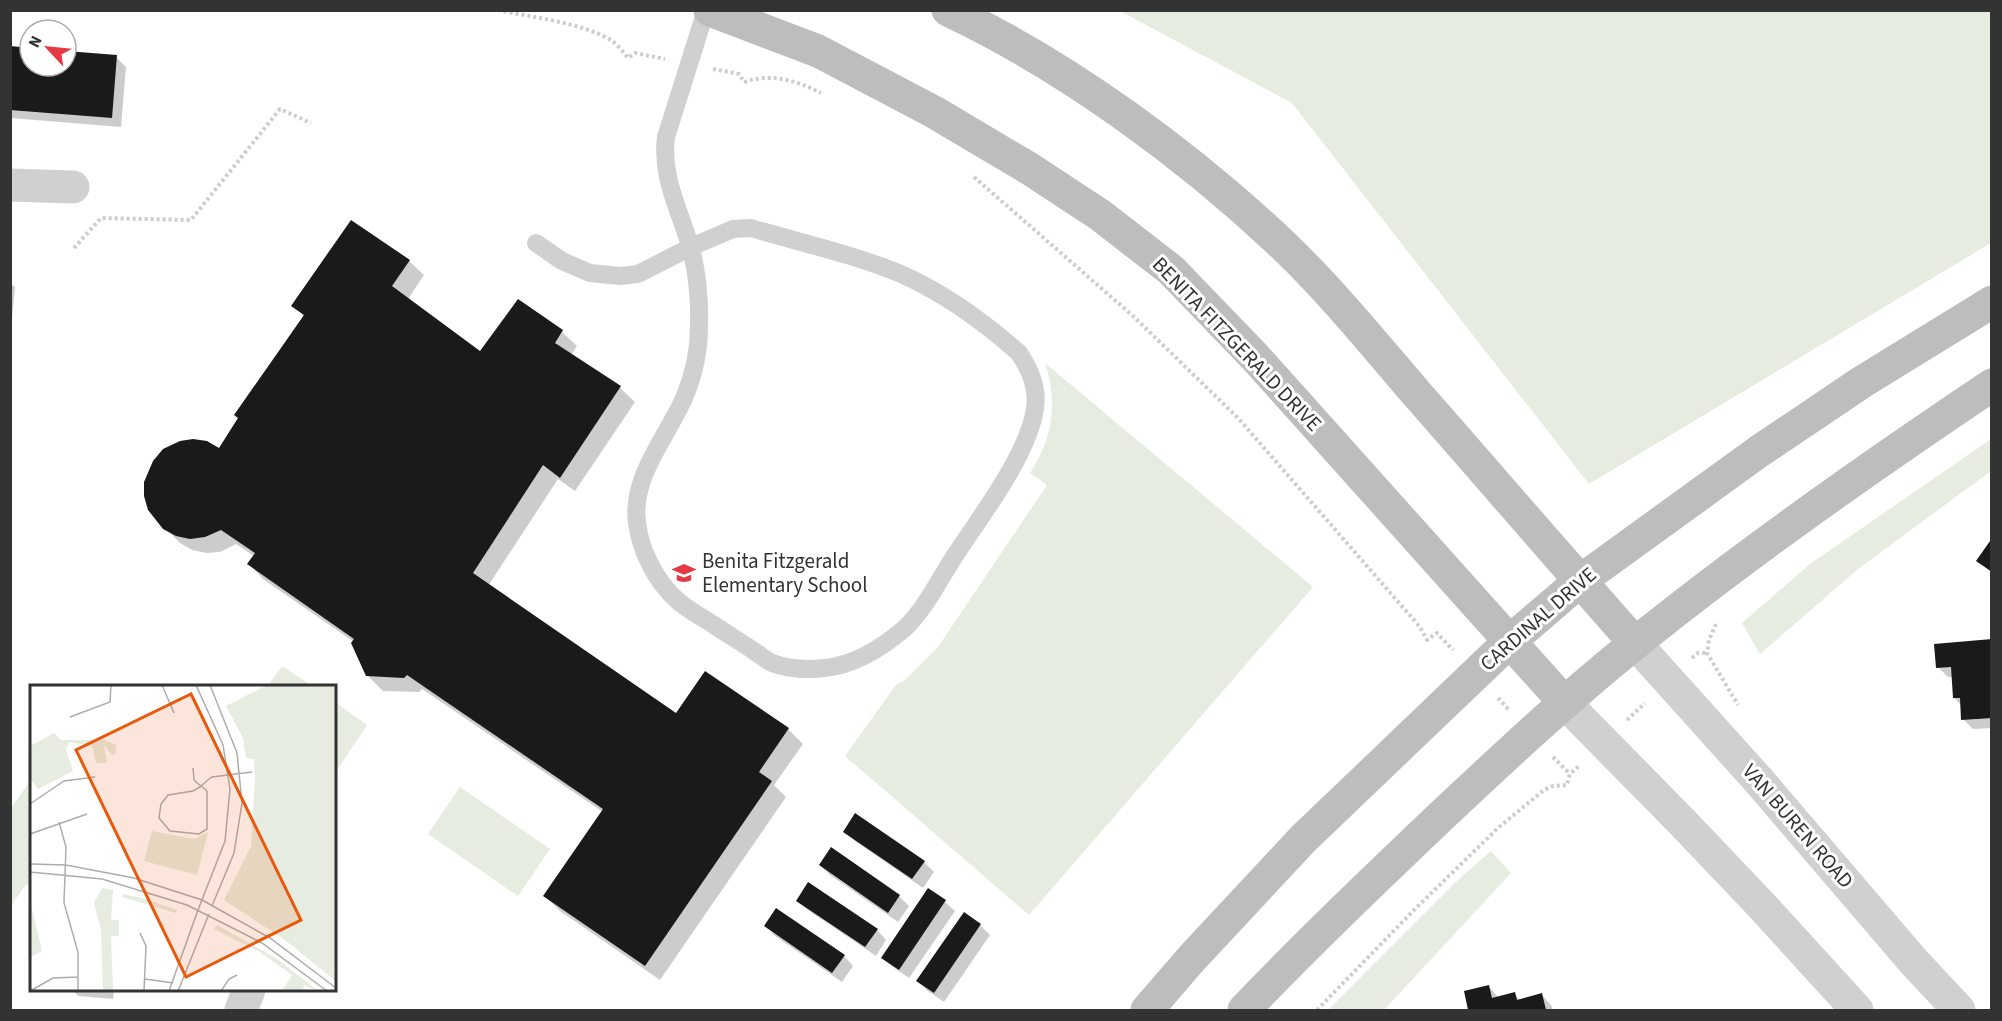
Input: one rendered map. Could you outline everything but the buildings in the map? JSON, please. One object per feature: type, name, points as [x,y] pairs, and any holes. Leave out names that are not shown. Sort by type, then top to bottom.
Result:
[{"type":"main road","name":"BENITA FITZGERALD DRIVE","points":[[708,10],[818,51],[934,112],[1030,169],[1100,215],[1171,270],[1255,357],[1565,704]]},
{"type":"main road","points":[[948,10],[1051,67],[1134,122],[1225,193],[1284,247],[1339,304],[1635,643]]},
{"type":"main road","name":"CARDINAL DRIVE","points":[[1147,1011],[1192,957],[1302,839],[1475,673],[1580,581],[1748,459],[1843,394],[1992,302]]},
{"type":"main road","points":[[1244,1011],[1325,926],[1497,764],[1635,643],[1714,581],[1893,451],[1992,385]]},
{"type":"street","points":[[10,185],[73,187]]},
{"type":"street","name":"VAN BUREN ROAD","points":[[1635,643],[1760,782],[1914,962],[1959,1011]]},
{"type":"street","points":[[1565,704],[1763,907],[1857,1011]]},
{"type":"street","points":[[241,1011],[249,991]]},
{"type":"lane","points":[[536,243],[562,261],[590,273],[620,276],[638,274],[691,247],[733,229],[752,228],[899,273],[946,298],[1019,353],[1035,386],[1036,406],[1030,433],[928,597],[906,626],[892,638],[851,663],[801,670],[771,663],[678,601],[655,574],[640,539],[636,519],[641,481],[683,400],[696,367],[699,302],[691,247],[671,190],[664,153],[666,137],[708,10]]},
{"type":"path","points":[[498,10],[574,26],[603,36],[613,42],[628,58],[634,53]]},
{"type":"path","points":[[739,74],[744,82],[756,78],[778,77],[822,94]]},
{"type":"path","points":[[74,248],[101,218],[191,220],[280,109],[311,123]]},
{"type":"path","points":[[968,173],[1133,316],[1238,418],[1420,627],[1427,640],[1437,633],[1569,774]]},
{"type":"path","points":[[1317,1011],[1380,944],[1498,828],[1544,790],[1553,786],[1567,785],[1569,774],[1698,653],[1707,653]]},
{"type":"shaded area","points":[[1120,11],[1991,11],[1991,243],[1589,484],[1292,103]]},
{"type":"shaded area","points":[[1045,363],[1313,587],[1029,915],[845,756],[896,685],[905,680],[938,647],[1047,485],[1030,473],[1044,447],[1051,420],[1051,392]]},
{"type":"shaded area","points":[[1991,439],[1991,471],[1858,569],[1760,654],[1742,623],[1810,564]]},
{"type":"shaded area","points":[[282,666],[310,685],[269,685]]},
{"type":"shaded area","points":[[336,703],[367,725],[336,772]]},
{"type":"shaded area","points":[[30,781],[30,886],[26,884],[11,906],[11,808]]},
{"type":"shaded area","points":[[460,787],[550,849],[518,896],[428,834]]},
{"type":"shaded area","points":[[1491,851],[1511,873],[1384,1010],[1328,1010],[1460,878]]},
{"type":"place","name":"Benita Fitzgerald Elementary School","points":[[684,573]]}]
